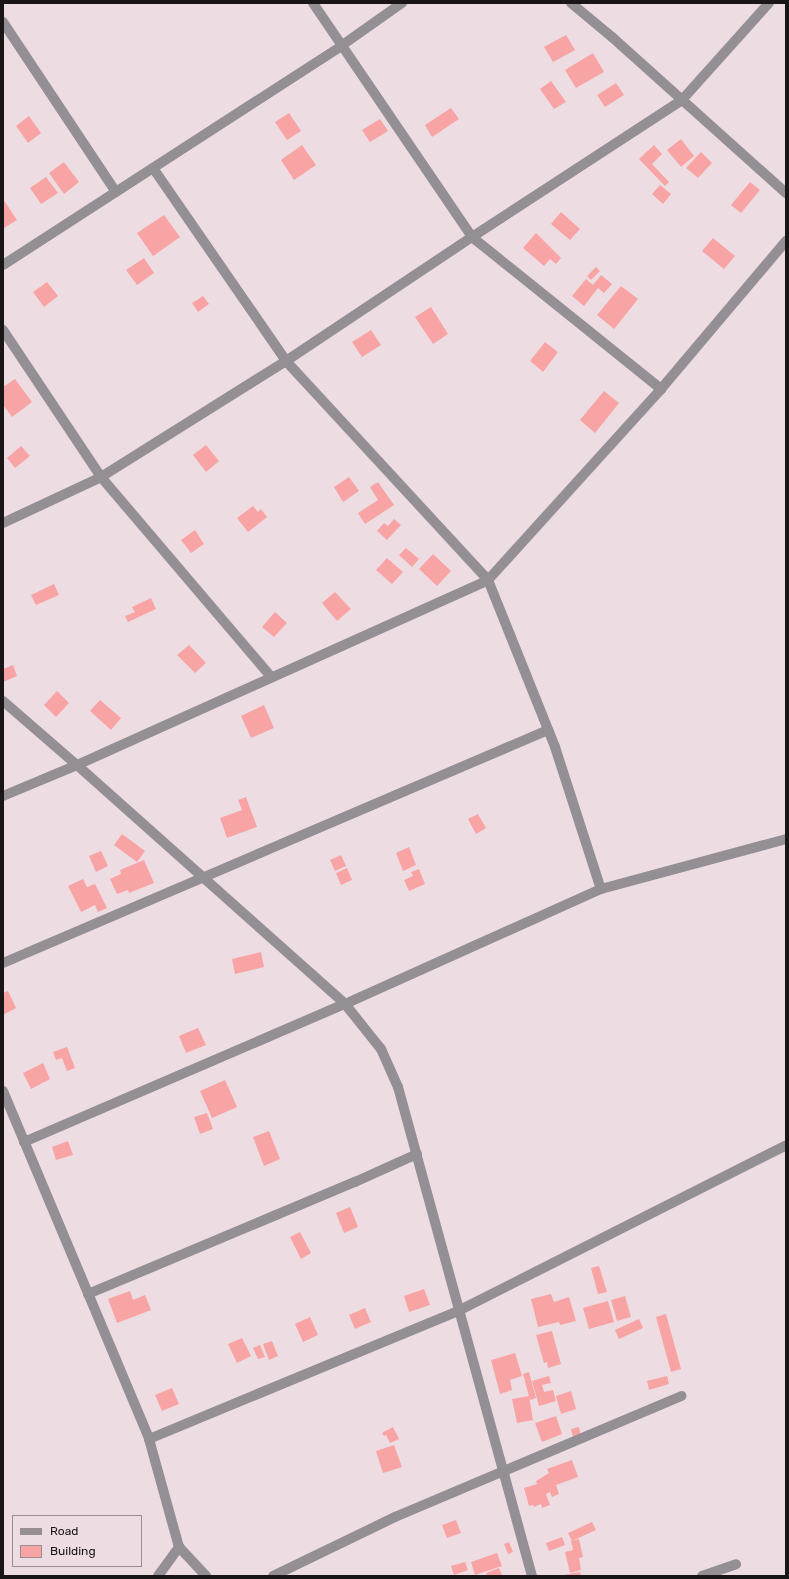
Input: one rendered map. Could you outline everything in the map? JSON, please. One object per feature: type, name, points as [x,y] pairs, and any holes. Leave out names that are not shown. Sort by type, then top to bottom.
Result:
[{"type":"street","points":[[313,3],[472,237],[660,389]]},
{"type":"street","points":[[3,265],[341,46],[402,3]]},
{"type":"street","points":[[571,3],[612,37],[681,101],[786,192]]},
{"type":"street","points":[[3,523],[101,477],[286,361],[472,237],[681,101],[769,3]]},
{"type":"street","points":[[3,22],[116,192]]},
{"type":"street","points":[[153,168],[286,361],[488,580],[548,730],[601,889]]},
{"type":"street","points":[[3,796],[77,765],[488,580],[660,389],[786,241]]},
{"type":"street","points":[[3,330],[101,477],[271,677]]},
{"type":"street","points":[[3,701],[345,1004],[381,1049],[398,1086],[532,1576]]},
{"type":"street","points":[[3,963],[204,879],[548,730]]},
{"type":"street","points":[[24,1142],[345,1004],[601,889],[786,839]]},
{"type":"street","points":[[3,1091],[149,1440],[179,1546],[206,1576]]},
{"type":"street","points":[[149,1440],[460,1310],[786,1144]]},
{"type":"street","points":[[88,1294],[355,1182],[417,1154]]},
{"type":"street","points":[[273,1576],[395,1517],[503,1470],[682,1396]]},
{"type":"street","points":[[158,1576],[179,1546]]},
{"type":"street","points":[[702,1576],[736,1564]]},
{"type":"building","points":[[566,35],[575,50],[553,62],[544,47]]},
{"type":"building","points":[[593,53],[604,72],[576,88],[565,70]]},
{"type":"building","points":[[551,81],[566,102],[554,109],[540,89]]},
{"type":"building","points":[[616,83],[624,95],[605,107],[597,95]]},
{"type":"building","points":[[451,108],[459,119],[432,137],[425,125]]},
{"type":"building","points":[[289,113],[301,131],[287,140],[275,122]]},
{"type":"building","points":[[29,116],[41,133],[28,143],[16,126]]},
{"type":"building","points":[[380,119],[388,131],[370,142],[362,130]]},
{"type":"building","points":[[681,139],[694,156],[681,167],[667,150]]},
{"type":"building","points":[[302,145],[316,165],[294,180],[281,160]]},
{"type":"building","points":[[654,145],[662,154],[652,164],[669,182],[665,186],[639,159]]},
{"type":"building","points":[[701,152],[712,163],[698,178],[686,168]]},
{"type":"building","points":[[64,162],[79,182],[64,194],[49,173]]},
{"type":"building","points":[[46,177],[58,193],[41,204],[30,188]]},
{"type":"building","points":[[750,182],[760,190],[741,213],[731,205]]},
{"type":"building","points":[[660,185],[671,194],[663,204],[652,194]]},
{"type":"building","points":[[3,199],[17,220],[4,228],[3,227]]},
{"type":"building","points":[[561,212],[580,229],[570,240],[551,224]]},
{"type":"building","points":[[164,215],[180,237],[153,256],[137,233]]},
{"type":"building","points":[[536,233],[561,258],[556,264],[550,259],[544,266],[523,248]]},
{"type":"building","points":[[713,238],[735,256],[724,269],[702,251]]},
{"type":"building","points":[[144,258],[154,273],[137,285],[126,270]]},
{"type":"building","points":[[596,267],[600,271],[591,280],[587,276]]},
{"type":"building","points":[[601,275],[612,284],[604,293],[598,288],[584,306],[572,296],[586,279],[593,285]]},
{"type":"building","points":[[47,282],[58,296],[44,307],[33,292]]},
{"type":"building","points":[[621,286],[638,299],[614,329],[597,315]]},
{"type":"building","points":[[203,296],[209,304],[198,312],[192,303]]},
{"type":"building","points":[[431,307],[448,334],[433,344],[415,317]]},
{"type":"building","points":[[371,330],[381,345],[362,357],[352,342]]},
{"type":"building","points":[[545,342],[558,352],[543,372],[530,361]]},
{"type":"building","points":[[15,379],[32,402],[12,417],[3,405],[3,387]]},
{"type":"building","points":[[604,391],[619,403],[595,433],[580,420]]},
{"type":"building","points":[[206,445],[219,461],[206,472],[193,455]]},
{"type":"building","points":[[21,446],[30,456],[15,468],[7,458]]},
{"type":"building","points":[[349,477],[359,491],[343,502],[334,487]]},
{"type":"building","points":[[378,482],[394,505],[365,524],[358,513],[378,500],[370,487]]},
{"type":"building","points":[[253,506],[258,512],[261,509],[267,517],[248,532],[237,518]]},
{"type":"building","points":[[394,519],[401,525],[387,540],[377,531],[384,523],[388,526]]},
{"type":"building","points":[[195,530],[204,544],[191,553],[181,540]]},
{"type":"building","points":[[406,548],[419,559],[412,567],[399,555]]},
{"type":"building","points":[[433,554],[451,571],[437,586],[419,569]]},
{"type":"building","points":[[387,558],[403,572],[392,584],[376,570]]},
{"type":"building","points":[[54,584],[59,595],[36,605],[31,595]]},
{"type":"building","points":[[335,592],[351,609],[337,621],[322,603]]},
{"type":"building","points":[[151,598],[156,609],[128,622],[125,616],[135,612],[132,607]]},
{"type":"building","points":[[275,612],[287,623],[274,637],[262,627]]},
{"type":"building","points":[[189,645],[206,663],[195,673],[177,655]]},
{"type":"building","points":[[13,665],[17,676],[3,682],[3,669]]},
{"type":"building","points":[[57,691],[69,703],[56,717],[44,705]]},
{"type":"building","points":[[100,700],[121,718],[111,730],[90,711]]},
{"type":"building","points":[[264,705],[274,728],[251,738],[241,716]]},
{"type":"building","points":[[246,797],[257,827],[227,838],[220,818],[242,810],[238,800]]},
{"type":"building","points":[[478,814],[486,828],[476,834],[468,819]]},
{"type":"building","points":[[122,834],[145,851],[137,862],[114,845]]},
{"type":"building","points":[[409,847],[416,865],[403,871],[396,853]]},
{"type":"building","points":[[101,851],[108,866],[96,872],[89,856]]},
{"type":"building","points":[[341,855],[346,866],[335,871],[330,860]]},
{"type":"building","points":[[144,860],[154,883],[129,893],[128,890],[117,894],[110,879],[121,874],[120,870]]},
{"type":"building","points":[[347,868],[352,880],[341,885],[336,873]]},
{"type":"building","points":[[419,869],[425,884],[409,891],[404,880],[413,876],[411,872]]},
{"type":"building","points":[[83,879],[87,887],[95,884],[107,908],[98,912],[95,905],[81,912],[68,886]]},
{"type":"building","points":[[261,952],[264,967],[235,974],[232,959]]},
{"type":"building","points":[[8,991],[16,1008],[3,1015],[3,993]]},
{"type":"building","points":[[198,1028],[206,1045],[186,1053],[179,1036]]},
{"type":"building","points":[[67,1047],[75,1068],[67,1071],[62,1058],[56,1060],[53,1052]]},
{"type":"building","points":[[43,1063],[50,1079],[31,1089],[23,1073]]},
{"type":"building","points":[[225,1080],[237,1107],[212,1118],[200,1091]]},
{"type":"building","points":[[207,1113],[213,1129],[200,1134],[194,1117]]},
{"type":"building","points":[[269,1131],[280,1159],[264,1166],[253,1137]]},
{"type":"building","points":[[68,1141],[73,1155],[56,1160],[52,1147]]},
{"type":"building","points":[[350,1207],[358,1227],[344,1233],[336,1213]]},
{"type":"building","points":[[300,1232],[311,1253],[301,1259],[290,1237]]},
{"type":"building","points":[[599,1266],[607,1292],[598,1294],[591,1268]]},
{"type":"building","points":[[424,1289],[430,1305],[409,1312],[404,1296]]},
{"type":"building","points":[[130,1291],[133,1300],[145,1295],[151,1310],[117,1323],[108,1299]]},
{"type":"building","points":[[551,1294],[554,1302],[569,1297],[576,1321],[560,1325],[559,1322],[538,1327],[531,1299]]},
{"type":"building","points":[[625,1296],[631,1317],[617,1321],[611,1300]]},
{"type":"building","points":[[608,1301],[614,1322],[589,1329],[583,1308]]},
{"type":"building","points":[[365,1308],[371,1322],[355,1329],[349,1315]]},
{"type":"building","points":[[666,1314],[681,1369],[671,1372],[656,1317]]},
{"type":"building","points":[[310,1317],[318,1335],[303,1342],[295,1324]]},
{"type":"building","points":[[639,1319],[643,1328],[619,1339],[615,1330]]},
{"type":"building","points":[[552,1331],[561,1364],[548,1368],[547,1362],[544,1363],[536,1335]]},
{"type":"building","points":[[242,1338],[251,1356],[237,1363],[228,1344]]},
{"type":"building","points":[[272,1341],[278,1356],[269,1360],[263,1344]]},
{"type":"building","points":[[260,1345],[265,1357],[258,1359],[253,1348]]},
{"type":"building","points":[[515,1353],[522,1376],[510,1380],[512,1390],[500,1394],[491,1360]]},
{"type":"building","points":[[529,1372],[536,1398],[530,1400],[523,1374]]},
{"type":"building","points":[[549,1376],[551,1383],[542,1385],[544,1392],[553,1390],[556,1401],[539,1406],[532,1381]]},
{"type":"building","points":[[667,1376],[669,1384],[649,1390],[647,1381]]},
{"type":"building","points":[[172,1388],[179,1404],[162,1411],[155,1395]]},
{"type":"building","points":[[571,1391],[576,1409],[561,1414],[556,1396]]},
{"type":"building","points":[[529,1396],[533,1420],[517,1423],[512,1399]]},
{"type":"building","points":[[556,1416],[562,1434],[542,1442],[535,1423]]},
{"type":"building","points":[[393,1427],[399,1439],[390,1443],[386,1435],[384,1436],[382,1433]]},
{"type":"building","points":[[579,1427],[581,1435],[573,1437],[571,1429]]},
{"type":"building","points":[[394,1445],[402,1467],[383,1473],[376,1451]]},
{"type":"building","points":[[572,1460],[578,1477],[556,1485],[559,1494],[552,1497],[550,1492],[546,1494],[550,1505],[542,1508],[541,1504],[534,1507],[533,1505],[529,1506],[524,1488],[537,1484],[536,1481],[549,1473],[547,1469]]},
{"type":"building","points":[[456,1520],[461,1533],[447,1538],[442,1525]]},
{"type":"building","points":[[592,1522],[596,1530],[572,1541],[568,1533]]},
{"type":"building","points":[[562,1537],[565,1545],[549,1551],[546,1543]]},
{"type":"building","points":[[579,1539],[583,1557],[579,1558],[581,1570],[570,1573],[565,1552],[573,1550],[571,1541]]},
{"type":"building","points":[[509,1542],[513,1552],[508,1554],[504,1544]]},
{"type":"building","points":[[497,1553],[502,1566],[475,1575],[471,1562]]},
{"type":"building","points":[[465,1562],[468,1570],[454,1575],[451,1566]]},
{"type":"building","points":[[499,1568],[502,1575],[487,1576],[486,1573]]},
{"type":"building","points":[[580,1572],[581,1576],[563,1576],[563,1575]]}]
